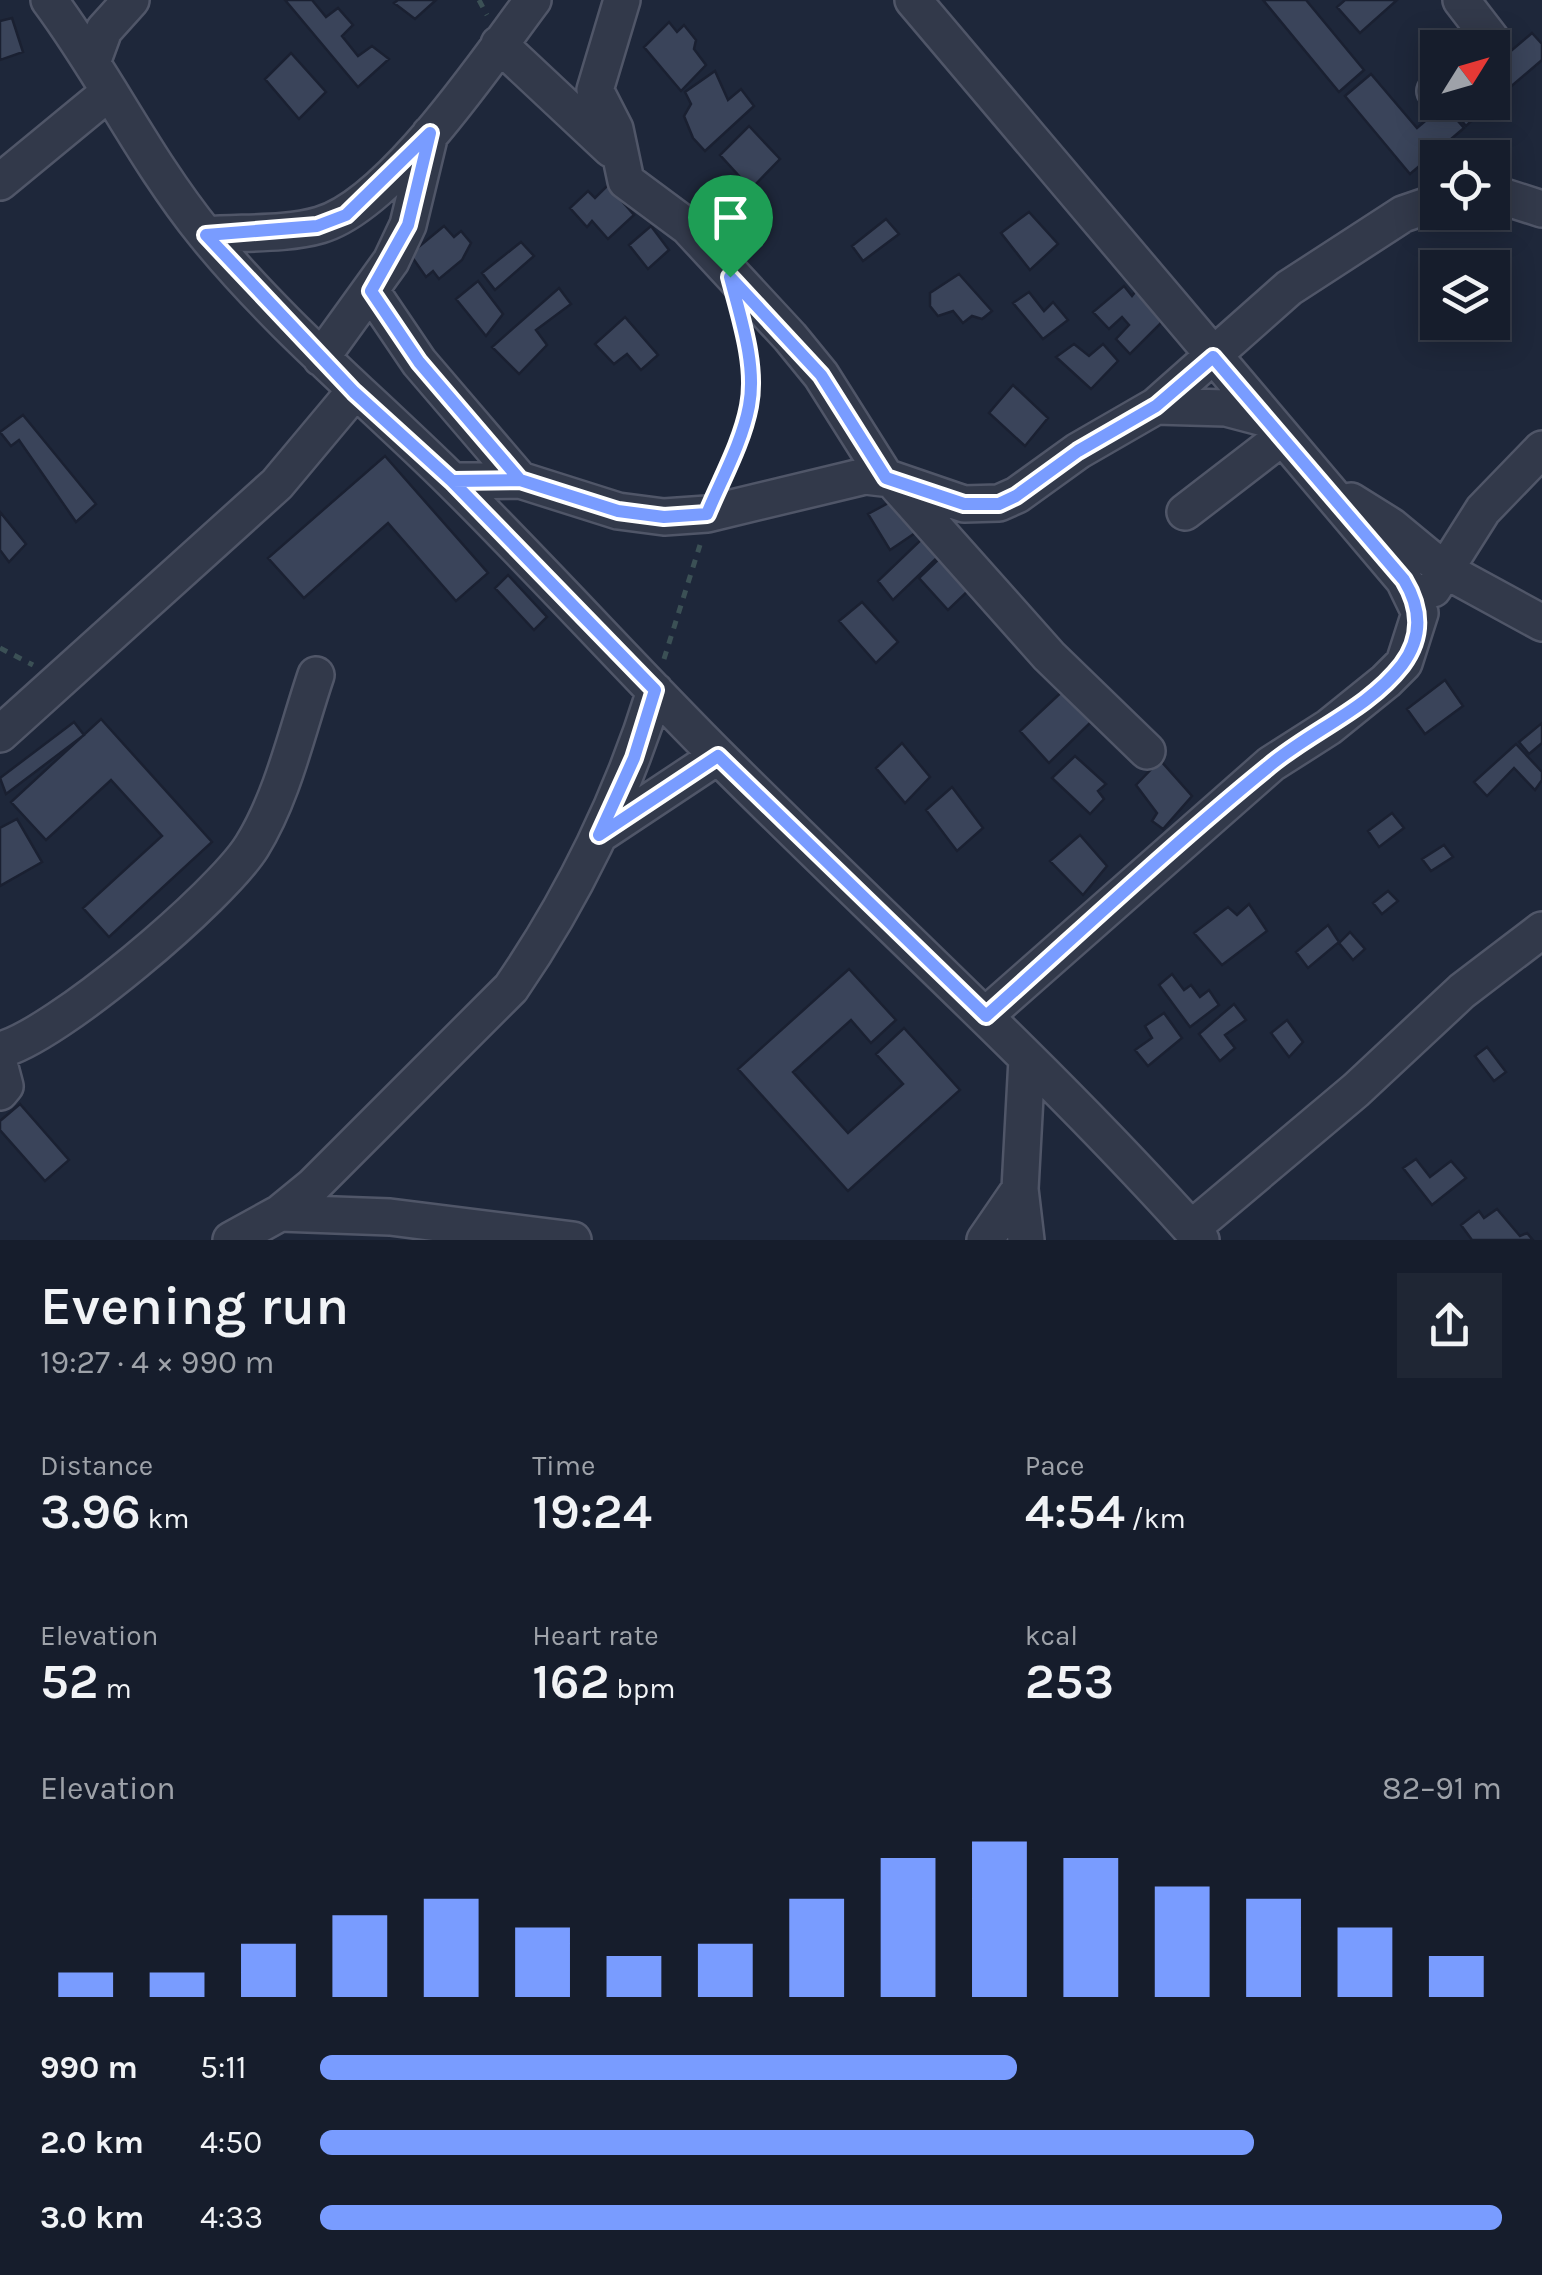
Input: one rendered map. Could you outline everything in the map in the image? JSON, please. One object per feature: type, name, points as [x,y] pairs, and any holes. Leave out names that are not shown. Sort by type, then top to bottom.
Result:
[{"type":"street","points":[[48,0],[92,60],[108,93],[206,235],[354,392],[452,481],[718,756],[1027,1059],[1078,1104],[1196,1234],[1462,991],[1542,930]]},
{"type":"street","points":[[92,60],[104,30],[132,0]]},
{"type":"street","points":[[206,235],[317,226],[346,215],[430,133],[533,0]]},
{"type":"street","points":[[622,0],[595,90],[616,130],[626,180],[635,192],[688,227],[790,337],[821,375],[889,478],[1049,656],[1147,751]]},
{"type":"street","points":[[913,0],[1404,580],[1420,613]]},
{"type":"street","points":[[1461,0],[1484,30]]},
{"type":"street","points":[[499,44],[592,129],[619,160]]},
{"type":"street","points":[[0,182],[108,93]]},
{"type":"street","points":[[321,358],[371,291],[408,225],[430,133]]},
{"type":"street","points":[[1510,199],[1542,209]]},
{"type":"street","points":[[452,481],[520,480],[618,511],[664,517],[707,514],[839,480],[889,478],[964,504],[999,504],[1156,406],[1289,288],[1403,214],[1420,208]]},
{"type":"street","points":[[371,291],[441,390],[520,480]]},
{"type":"street","points":[[0,734],[277,484],[354,392]]},
{"type":"street","points":[[1156,406],[1226,408],[1272,428]]},
{"type":"street","points":[[1185,512],[1272,428]]},
{"type":"street","points":[[986,1016],[1271,764],[1329,726],[1404,662],[1420,613],[1443,568],[1483,510],[1541,451]]},
{"type":"street","points":[[1324,485],[1391,526],[1443,568],[1542,623]]},
{"type":"street","points":[[0,1050],[21,1045],[76,1010],[226,879],[267,819],[316,675]]},
{"type":"street","points":[[231,1240],[280,1213],[313,1186],[511,988],[537,950],[599,835],[634,758],[655,690]]},
{"type":"street","points":[[599,835],[718,756]]},
{"type":"street","points":[[1026,1240],[1020,1190],[1027,1059]]},
{"type":"street","points":[[0,1067],[5,1086],[0,1092]]},
{"type":"street","points":[[985,1240],[1020,1190]]},
{"type":"street","points":[[280,1213],[390,1216],[573,1240]]},
{"type":"path","points":[[655,690],[707,514],[750,402],[742,324]]},
{"type":"building","points":[[285,0],[312,0],[326,17],[338,8],[353,25],[342,36],[358,56],[372,46],[389,59],[358,87]]},
{"type":"building","points":[[436,0],[415,19],[394,3]]},
{"type":"building","points":[[1263,0],[1306,0],[1364,70],[1339,92]]},
{"type":"building","points":[[1345,0],[1397,0],[1360,33],[1337,7]]},
{"type":"building","points":[[12,18],[23,52],[0,60],[0,21]]},
{"type":"building","points":[[669,22],[677,32],[684,25],[696,40],[694,49],[706,65],[681,91],[644,47]]},
{"type":"building","points":[[1532,33],[1542,44],[1542,60],[1510,87],[1510,52]]},
{"type":"building","points":[[291,53],[326,92],[299,119],[265,79]]},
{"type":"building","points":[[715,71],[728,100],[741,89],[754,106],[705,151],[693,138],[684,116],[691,104],[685,92]]},
{"type":"building","points":[[1371,74],[1417,128],[1426,120],[1457,120],[1464,128],[1450,140],[1420,140],[1420,165],[1410,174],[1345,96]]},
{"type":"building","points":[[749,126],[780,159],[751,189],[720,155]]},
{"type":"building","points":[[608,185],[634,215],[608,239],[592,221],[587,227],[570,208],[588,191],[595,198]]},
{"type":"building","points":[[1029,212],[1058,244],[1030,270],[1001,233]]},
{"type":"building","points":[[886,219],[899,234],[863,261],[852,246]]},
{"type":"building","points":[[444,226],[454,237],[461,231],[471,243],[462,260],[439,279],[433,271],[426,277],[410,254]]},
{"type":"building","points":[[651,226],[669,250],[648,269],[629,245]]},
{"type":"building","points":[[521,242],[534,256],[495,290],[482,273]]},
{"type":"building","points":[[959,274],[992,311],[982,319],[972,316],[963,323],[953,311],[938,316],[930,306],[930,293]]},
{"type":"building","points":[[478,281],[503,314],[486,336],[456,299]]},
{"type":"building","points":[[1124,286],[1132,296],[1139,287],[1157,304],[1161,323],[1130,354],[1116,339],[1129,325],[1122,317],[1109,329],[1093,312]]},
{"type":"building","points":[[559,288],[571,304],[536,330],[547,345],[519,374],[492,347]]},
{"type":"building","points":[[1029,292],[1044,311],[1053,302],[1068,320],[1043,339],[1013,303]]},
{"type":"building","points":[[625,317],[658,355],[641,370],[627,354],[614,364],[595,344]]},
{"type":"building","points":[[1074,344],[1089,356],[1103,344],[1118,361],[1091,389],[1056,357]]},
{"type":"building","points":[[1013,385],[1048,418],[1025,446],[989,413]]},
{"type":"building","points":[[23,415],[96,504],[76,522],[19,440],[11,446],[0,432]]},
{"type":"building","points":[[385,456],[488,573],[456,601],[388,523],[304,598],[268,558]]},
{"type":"building","points":[[892,501],[921,529],[890,550],[868,514]]},
{"type":"building","points":[[0,512],[26,544],[9,562],[0,550]]},
{"type":"building","points":[[927,534],[942,553],[893,600],[878,581]]},
{"type":"building","points":[[943,555],[971,588],[948,610],[919,578]]},
{"type":"building","points":[[508,575],[547,617],[534,630],[495,588]]},
{"type":"building","points":[[862,602],[898,642],[876,663],[839,621]]},
{"type":"building","points":[[1445,680],[1463,706],[1425,734],[1407,709]]},
{"type":"building","points":[[1068,686],[1092,721],[1049,763],[1020,731]]},
{"type":"building","points":[[101,719],[212,842],[109,937],[83,908],[162,836],[111,780],[46,840],[11,802]]},
{"type":"building","points":[[74,722],[84,735],[6,794],[0,778]]},
{"type":"building","points":[[1542,723],[1542,743],[1529,754],[1519,742]]},
{"type":"building","points":[[902,743],[930,777],[905,803],[876,768]]},
{"type":"building","points":[[1516,744],[1542,772],[1542,780],[1535,790],[1514,768],[1487,796],[1474,782]]},
{"type":"building","points":[[1075,756],[1106,784],[1098,791],[1104,799],[1090,814],[1052,778]]},
{"type":"building","points":[[1160,760],[1192,796],[1163,829],[1152,821],[1157,813],[1136,785]]},
{"type":"building","points":[[952,787],[983,828],[957,851],[926,810]]},
{"type":"building","points":[[1392,813],[1404,828],[1379,847],[1368,831]]},
{"type":"building","points":[[17,819],[42,862],[0,886],[0,828]]},
{"type":"building","points":[[1080,835],[1107,866],[1083,895],[1050,861]]},
{"type":"building","points":[[1444,845],[1453,857],[1431,871],[1422,859]]},
{"type":"building","points":[[1388,891],[1398,901],[1382,914],[1373,903]]},
{"type":"building","points":[[1249,904],[1267,931],[1222,965],[1194,933],[1228,907],[1237,915]]},
{"type":"building","points":[[1328,925],[1339,942],[1308,968],[1296,952]]},
{"type":"building","points":[[1350,932],[1365,949],[1353,960],[1339,943]]},
{"type":"building","points":[[849,969],[896,1020],[871,1043],[851,1020],[793,1072],[848,1133],[903,1084],[876,1054],[904,1028],[960,1090],[848,1191],[738,1069]]},
{"type":"building","points":[[1172,974],[1184,990],[1191,985],[1200,997],[1209,990],[1219,1005],[1190,1027],[1159,985]]},
{"type":"building","points":[[1234,1004],[1246,1020],[1225,1035],[1235,1048],[1220,1061],[1199,1034]]},
{"type":"building","points":[[1164,1013],[1182,1038],[1148,1066],[1135,1050],[1152,1038],[1145,1026]]},
{"type":"building","points":[[1287,1020],[1303,1042],[1289,1057],[1271,1033]]},
{"type":"building","points":[[1487,1047],[1506,1072],[1494,1081],[1475,1056]]},
{"type":"building","points":[[20,1104],[69,1160],[45,1181],[0,1130],[0,1121]]},
{"type":"building","points":[[1416,1159],[1430,1177],[1451,1161],[1466,1178],[1432,1205],[1403,1168]]},
{"type":"building","points":[[1497,1209],[1520,1236],[1527,1233],[1533,1240],[1472,1240],[1461,1225],[1479,1211],[1484,1218]]},
{"type":"route","points":[[730,277],[749,367],[750,402],[742,432],[707,514],[664,517],[618,511],[520,480],[452,481],[354,392],[206,235],[317,226],[346,215],[430,133],[408,225],[371,291],[419,362],[474,431],[520,480],[452,481],[655,690],[634,758],[599,835],[718,756],[986,1016],[1271,764],[1329,726],[1386,680],[1404,662],[1417,629],[1420,613],[1416,600],[1404,580],[1213,357],[1156,406],[1078,451],[1016,496],[999,504],[964,504],[886,478],[821,375],[790,337],[730,277]]}]
